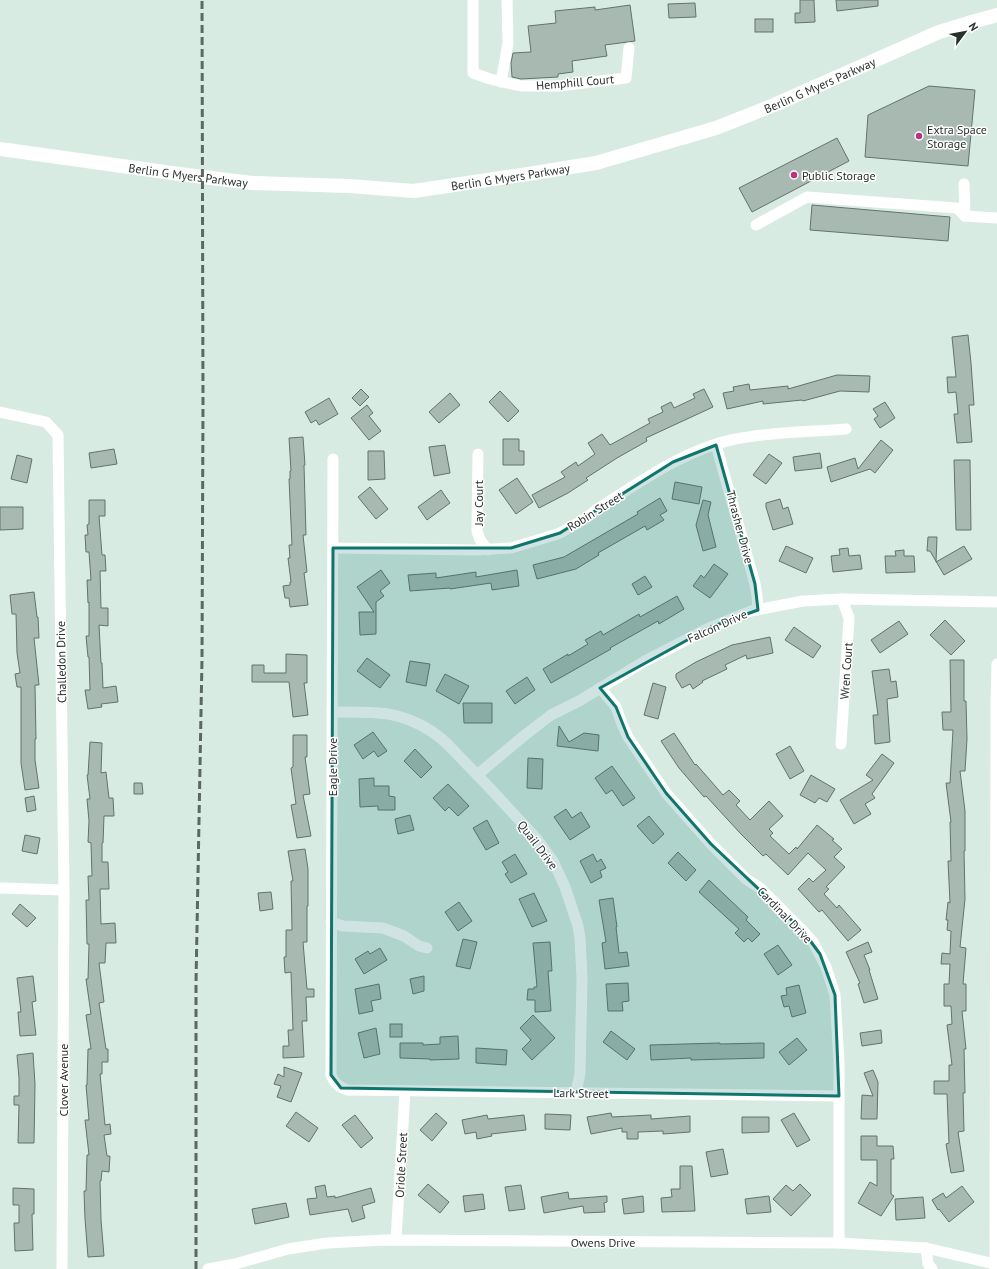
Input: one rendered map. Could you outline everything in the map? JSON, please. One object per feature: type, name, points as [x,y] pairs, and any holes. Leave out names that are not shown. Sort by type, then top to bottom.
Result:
[{"type":"main road","name":"Berlin G Myers Parkway","points":[[0,150],[252,183],[349,186],[414,191],[596,163],[716,128],[774,105],[939,32],[997,15]]},
{"type":"street","name":"Hemphill Court","points":[[473,0],[473,72],[490,79],[521,86],[558,86],[626,78],[629,48]]},
{"type":"street","points":[[501,82],[508,43],[507,0]]},
{"type":"street","points":[[964,184],[965,216]]},
{"type":"street","points":[[756,225],[807,197],[957,208],[965,216],[997,218]]},
{"type":"street","name":"Challedon Drive","points":[[0,412],[46,422],[58,435],[64,890]]},
{"type":"street","name":"Robin Street","points":[[332,548],[488,550],[511,548],[560,532],[579,522],[673,462],[730,440],[774,434],[846,429]]},
{"type":"street","name":"Thrasher Drive","points":[[716,445],[755,584],[758,610]]},
{"type":"street","name":"Jay Court","points":[[478,454],[477,531],[480,540],[488,550]]},
{"type":"street","name":"Eagle Drive","points":[[331,1075],[333,459]]},
{"type":"street","name":"Falcon Drive","points":[[477,776],[525,735],[552,715],[579,701],[645,661],[710,627],[758,610],[803,601],[842,599],[997,602]]},
{"type":"street","name":"Wren Court","points":[[841,744],[849,618],[842,599]]},
{"type":"street","points":[[995,1266],[997,664]]},
{"type":"street","name":"Cardinal Drive","points":[[600,688],[616,707],[628,737],[666,793],[711,844],[746,879],[766,894],[803,931],[813,942],[826,967],[832,982],[836,1001],[839,1063],[839,1243]]},
{"type":"street","name":"Quail Drive","points":[[332,712],[380,713],[406,719],[419,724],[446,741],[536,838],[552,861],[565,887],[578,926],[580,938],[582,978],[580,1073],[576,1093]]},
{"type":"street","points":[[0,888],[64,890]]},
{"type":"street","name":"Clover Avenue","points":[[62,1269],[64,890]]},
{"type":"street","points":[[331,922],[343,926],[383,928],[404,936],[419,946],[427,948]]},
{"type":"street","name":"Lark Street","points":[[331,1075],[335,1083],[341,1088],[348,1090],[839,1096]]},
{"type":"street","name":"Oriole Street","points":[[396,1240],[405,1091]]},
{"type":"street","name":"Owens Drive","points":[[208,1269],[235,1266],[288,1249],[327,1243],[396,1240],[839,1243],[926,1248],[995,1266]]},
{"type":"street","points":[[926,1248],[928,1264],[932,1269]]},
{"type":"highlighted area","points":[[716,445],[755,584],[758,610],[711,627],[600,688],[616,707],[628,737],[666,793],[711,844],[803,931],[820,954],[835,995],[839,1096],[341,1088],[331,1075],[333,548],[511,548],[560,533],[673,462]]},
{"type":"building","points":[[800,0],[814,0],[815,22],[795,23],[795,13],[800,13]]},
{"type":"building","points":[[836,0],[878,0],[878,6],[837,11]]},
{"type":"building","points":[[695,3],[696,17],[669,18],[668,4]]},
{"type":"building","points":[[630,5],[635,41],[605,45],[607,56],[572,61],[573,72],[558,74],[558,77],[521,79],[512,77],[511,63],[513,53],[531,52],[528,26],[556,23],[555,11],[595,7],[595,10]]},
{"type":"building","points":[[755,19],[773,19],[773,32],[755,32]]},
{"type":"building","name":"Extra Space Storage","points":[[929,86],[975,90],[968,166],[865,157],[868,115]]},
{"type":"building","name":"Public Storage","points":[[837,138],[849,161],[752,212],[739,188]]},
{"type":"building","points":[[812,205],[950,217],[948,241],[810,230]]},
{"type":"building","points":[[968,335],[974,405],[969,405],[972,442],[957,443],[954,414],[958,414],[956,392],[948,393],[947,377],[956,377],[952,337]]},
{"type":"building","points":[[837,375],[870,376],[869,392],[840,391],[803,401],[763,404],[763,401],[727,409],[723,393],[734,391],[733,387],[749,384],[750,390],[788,386],[788,389]]},
{"type":"building","points":[[361,389],[369,397],[360,406],[352,398]]},
{"type":"building","points":[[704,389],[713,407],[646,438],[647,441],[586,478],[588,480],[568,493],[539,508],[532,495],[565,477],[561,472],[576,462],[578,466],[595,454],[588,443],[602,434],[610,445],[650,423],[648,419],[663,412],[661,407],[671,402],[674,408],[695,398],[693,394]]},
{"type":"building","points":[[500,391],[519,411],[508,422],[489,402]]},
{"type":"building","points":[[450,393],[460,405],[439,423],[429,412]]},
{"type":"building","points":[[329,398],[338,414],[319,425],[316,420],[311,423],[305,412]]},
{"type":"building","points":[[885,402],[895,418],[880,428],[874,419],[878,416],[873,409]]},
{"type":"building","points":[[367,405],[373,413],[369,416],[381,431],[369,440],[351,418]]},
{"type":"building","points":[[303,437],[306,535],[303,535],[307,572],[304,573],[308,605],[290,607],[289,598],[285,598],[283,586],[290,585],[291,582],[288,558],[290,558],[289,545],[292,545],[289,438]]},
{"type":"building","points":[[503,439],[519,439],[519,451],[524,451],[524,465],[503,465]]},
{"type":"building","points":[[881,440],[893,450],[875,473],[870,469],[831,482],[827,467],[855,458],[858,469]]},
{"type":"building","points":[[445,445],[450,473],[434,476],[429,447]]},
{"type":"building","points":[[114,449],[117,464],[91,468],[89,453]]},
{"type":"building","points":[[368,451],[384,451],[385,479],[368,480]]},
{"type":"building","points":[[820,453],[822,468],[795,471],[793,457]]},
{"type":"building","points":[[769,454],[782,463],[766,484],[753,475]]},
{"type":"building","points":[[17,455],[32,459],[27,483],[11,479]]},
{"type":"building","points":[[954,460],[970,460],[971,530],[956,530]]},
{"type":"building","points":[[517,478],[533,502],[516,514],[499,490]]},
{"type":"building","points":[[675,482],[702,487],[699,504],[672,499]]},
{"type":"building","points":[[370,487],[388,509],[376,519],[358,497]]},
{"type":"building","points":[[441,490],[450,503],[427,520],[418,507]]},
{"type":"building","points":[[660,498],[667,511],[660,515],[664,520],[647,530],[645,526],[598,553],[599,555],[576,569],[537,579],[533,565],[564,557],[638,514],[637,512]]},
{"type":"building","points":[[780,499],[783,509],[788,507],[793,524],[773,530],[766,503]]},
{"type":"building","points":[[89,500],[105,500],[105,516],[99,516],[102,555],[105,555],[106,571],[100,571],[101,608],[108,608],[108,626],[99,625],[101,663],[103,688],[116,686],[118,702],[101,704],[102,707],[88,709],[85,690],[90,690],[89,657],[86,636],[89,636],[89,602],[88,603],[87,580],[91,580],[89,552],[86,552],[85,535],[88,535],[87,525],[89,524]]},
{"type":"building","points":[[703,500],[711,502],[708,515],[716,547],[703,551],[696,525]]},
{"type":"building","points":[[0,507],[23,507],[23,529],[0,530]]},
{"type":"building","points":[[928,537],[937,537],[936,561],[930,551],[927,551]]},
{"type":"building","points":[[786,546],[813,558],[806,573],[779,561]]},
{"type":"building","points":[[964,546],[972,559],[944,575],[936,562]]},
{"type":"building","points":[[848,548],[849,556],[860,555],[862,569],[833,572],[831,556],[840,555],[839,549]]},
{"type":"building","points":[[904,550],[904,556],[914,556],[915,572],[886,573],[885,556],[896,556],[895,551]]},
{"type":"building","points":[[714,564],[728,574],[710,598],[693,586],[701,575],[704,578]]},
{"type":"building","points":[[381,570],[390,583],[380,591],[384,596],[376,602],[376,634],[360,635],[359,612],[374,612],[357,587]]},
{"type":"building","points":[[517,570],[519,586],[492,590],[491,583],[450,589],[410,591],[408,575],[436,573],[436,578],[476,572],[476,577]]},
{"type":"building","points":[[645,576],[652,587],[638,595],[632,584]]},
{"type":"building","points":[[34,592],[38,617],[39,638],[34,638],[39,685],[35,685],[35,760],[39,788],[25,790],[21,763],[21,687],[17,687],[15,674],[20,673],[17,653],[16,614],[12,614],[10,595]]},
{"type":"building","points":[[677,596],[684,609],[659,624],[658,621],[551,683],[543,669],[588,644],[585,640],[601,631],[603,635],[639,614],[640,617]]},
{"type":"building","points":[[945,620],[965,641],[951,655],[930,635]]},
{"type":"building","points":[[899,621],[908,634],[880,653],[871,640]]},
{"type":"building","points":[[794,627],[821,646],[813,658],[785,640]]},
{"type":"building","points":[[770,637],[773,653],[747,659],[746,655],[725,665],[727,669],[702,681],[703,682],[693,689],[690,684],[682,688],[676,678],[676,674],[696,662],[732,645]]},
{"type":"building","points":[[286,654],[307,655],[307,683],[304,683],[308,715],[293,717],[289,682],[252,682],[252,665],[264,665],[264,673],[286,673]]},
{"type":"building","points":[[367,658],[390,675],[380,688],[357,671]]},
{"type":"building","points":[[950,660],[964,660],[964,701],[966,701],[967,739],[965,771],[960,771],[965,811],[965,899],[960,947],[966,948],[963,984],[966,984],[966,1011],[962,1011],[966,1049],[964,1049],[964,1131],[958,1132],[964,1171],[951,1173],[946,1144],[949,1143],[947,1094],[934,1094],[934,1081],[949,1081],[949,1065],[952,1065],[947,1025],[952,1024],[951,1006],[944,1006],[944,984],[949,984],[950,964],[941,964],[942,953],[950,954],[951,931],[947,930],[948,920],[946,920],[948,902],[950,903],[948,861],[951,861],[951,822],[946,783],[950,783],[953,730],[943,730],[942,712],[951,712]]},
{"type":"building","points":[[410,661],[430,664],[426,686],[406,682]]},
{"type":"building","points":[[889,669],[891,682],[896,681],[898,697],[887,699],[890,742],[875,744],[873,715],[878,715],[872,671]]},
{"type":"building","points":[[445,674],[469,686],[459,704],[436,691]]},
{"type":"building","points":[[527,677],[535,690],[515,704],[506,691]]},
{"type":"building","points":[[653,683],[666,687],[658,719],[644,715]]},
{"type":"building","points":[[463,703],[492,703],[492,723],[464,723]]},
{"type":"building","points":[[559,726],[569,742],[584,733],[599,735],[598,751],[557,746]]},
{"type":"building","points":[[373,732],[387,751],[378,757],[374,751],[363,759],[354,745]]},
{"type":"building","points":[[674,733],[695,765],[696,764],[723,795],[729,790],[740,801],[736,805],[750,820],[769,801],[783,816],[769,829],[773,833],[770,836],[789,854],[796,847],[797,849],[817,825],[834,839],[832,840],[842,849],[834,857],[845,867],[826,887],[829,889],[824,894],[837,908],[839,905],[861,930],[848,941],[822,910],[819,912],[798,889],[809,878],[813,882],[826,870],[808,853],[788,875],[766,854],[763,856],[706,796],[704,797],[679,768],[661,741]]},
{"type":"building","points":[[293,735],[307,735],[307,757],[305,757],[310,794],[303,795],[311,836],[297,838],[291,805],[296,804],[291,768],[293,767]]},
{"type":"building","points":[[90,742],[102,743],[101,773],[106,772],[109,798],[113,798],[114,816],[104,816],[102,843],[102,862],[108,862],[109,889],[100,889],[101,924],[115,923],[116,943],[106,943],[105,963],[99,963],[104,1002],[99,1003],[106,1049],[108,1049],[108,1062],[102,1062],[102,1074],[100,1074],[105,1125],[110,1124],[111,1134],[104,1135],[107,1156],[110,1156],[109,1172],[102,1171],[100,1181],[104,1256],[88,1257],[84,1191],[86,1191],[87,1155],[89,1155],[85,1120],[89,1120],[86,1085],[88,1049],[91,1049],[86,1015],[91,1014],[86,979],[88,979],[89,944],[87,944],[86,900],[89,900],[88,876],[92,876],[91,843],[88,842],[89,821],[87,799],[90,799],[87,775]]},
{"type":"building","points":[[790,746],[804,771],[790,779],[776,754]]},
{"type":"building","points":[[415,749],[432,767],[421,778],[404,761]]},
{"type":"building","points":[[882,754],[894,763],[872,794],[875,798],[865,804],[871,814],[854,824],[840,800],[873,780],[866,775]]},
{"type":"building","points":[[528,758],[543,759],[542,789],[527,788]]},
{"type":"building","points":[[612,766],[635,798],[623,806],[612,790],[606,794],[595,778]]},
{"type":"building","points":[[811,775],[835,789],[827,802],[819,798],[815,803],[800,795]]},
{"type":"building","points":[[374,778],[374,786],[389,786],[389,796],[395,797],[395,810],[378,810],[378,806],[360,807],[359,779]]},
{"type":"building","points":[[134,783],[142,783],[143,794],[134,794]]},
{"type":"building","points":[[448,784],[469,806],[458,816],[449,807],[445,811],[433,798]]},
{"type":"building","points":[[34,796],[36,810],[27,812],[25,798]]},
{"type":"building","points":[[566,809],[572,818],[581,812],[590,827],[570,840],[554,817]]},
{"type":"building","points":[[410,815],[414,830],[398,834],[395,819]]},
{"type":"building","points":[[649,816],[664,834],[653,844],[637,826]]},
{"type":"building","points":[[487,820],[499,843],[486,850],[473,828]]},
{"type":"building","points":[[25,835],[40,838],[37,854],[22,851]]},
{"type":"building","points":[[305,849],[308,869],[308,906],[307,942],[303,942],[307,989],[314,989],[314,997],[306,997],[307,1021],[302,1021],[304,1057],[283,1058],[283,1046],[289,1046],[288,1030],[293,1030],[291,972],[285,973],[284,957],[286,957],[286,930],[292,930],[291,881],[293,881],[288,851]]},
{"type":"building","points":[[678,852],[696,870],[686,881],[668,863]]},
{"type":"building","points":[[515,854],[527,874],[511,883],[505,874],[508,872],[502,862]]},
{"type":"building","points":[[593,854],[597,862],[601,859],[606,868],[600,871],[602,877],[591,883],[580,861]]},
{"type":"building","points":[[709,880],[748,917],[746,920],[760,934],[752,942],[748,938],[744,942],[735,933],[739,929],[699,892]]},
{"type":"building","points":[[271,892],[273,909],[260,911],[258,893]]},
{"type":"building","points":[[534,893],[547,921],[532,927],[519,899]]},
{"type":"building","points":[[613,898],[619,953],[627,952],[629,966],[605,969],[602,943],[606,942],[599,900]]},
{"type":"building","points":[[459,902],[472,921],[458,931],[445,912]]},
{"type":"building","points":[[20,904],[36,918],[27,927],[12,914]]},
{"type":"building","points":[[463,939],[477,942],[470,969],[456,966]]},
{"type":"building","points":[[550,942],[552,971],[548,971],[551,1011],[535,1012],[535,1000],[527,1000],[528,989],[534,989],[534,987],[537,987],[533,943]]},
{"type":"building","points":[[868,942],[872,952],[864,955],[878,999],[864,1003],[858,984],[860,983],[846,952]]},
{"type":"building","points":[[778,945],[792,965],[778,975],[764,954]]},
{"type":"building","points":[[380,948],[387,960],[364,974],[355,959],[368,951],[370,954]]},
{"type":"building","points":[[33,976],[36,1001],[32,1002],[36,1035],[20,1036],[18,1012],[21,1012],[17,978]]},
{"type":"building","points":[[424,976],[424,991],[413,994],[410,979]]},
{"type":"building","points":[[628,983],[629,1001],[622,1002],[623,1011],[608,1011],[606,984]]},
{"type":"building","points":[[379,984],[381,999],[371,1001],[373,1011],[359,1014],[355,989]]},
{"type":"building","points":[[799,985],[806,1013],[792,1017],[789,1006],[784,1007],[781,996],[787,995],[786,988]]},
{"type":"building","points":[[533,1015],[555,1038],[532,1060],[522,1049],[531,1040],[520,1028]]},
{"type":"building","points":[[390,1024],[402,1024],[402,1037],[390,1037]]},
{"type":"building","points":[[376,1028],[380,1054],[364,1058],[358,1033]]},
{"type":"building","points":[[881,1030],[882,1043],[862,1046],[860,1033]]},
{"type":"building","points":[[611,1031],[635,1049],[627,1060],[603,1042]]},
{"type":"building","points":[[458,1036],[459,1059],[430,1060],[400,1058],[400,1043],[423,1043],[423,1045],[440,1044],[440,1037]]},
{"type":"building","points":[[797,1038],[807,1050],[789,1065],[779,1052]]},
{"type":"building","points":[[764,1043],[764,1058],[691,1060],[691,1058],[651,1060],[650,1045]]},
{"type":"building","points":[[476,1048],[507,1050],[506,1065],[476,1063]]},
{"type":"building","points":[[33,1053],[35,1084],[34,1143],[18,1143],[19,1105],[14,1105],[14,1096],[19,1096],[17,1055]]},
{"type":"building","points":[[284,1067],[302,1073],[291,1102],[277,1097],[281,1086],[274,1084],[278,1074],[284,1077]]},
{"type":"building","points":[[873,1070],[878,1082],[877,1119],[861,1119],[862,1095],[873,1096],[864,1073]]},
{"type":"building","points":[[296,1112],[318,1128],[309,1142],[286,1126]]},
{"type":"building","points":[[436,1113],[447,1123],[432,1141],[420,1130]]},
{"type":"building","points":[[611,1113],[612,1117],[651,1115],[651,1119],[690,1116],[690,1132],[663,1134],[663,1131],[638,1132],[638,1139],[627,1139],[627,1132],[622,1132],[622,1128],[591,1134],[587,1117]]},
{"type":"building","points":[[794,1113],[810,1140],[797,1147],[781,1120]]},
{"type":"building","points":[[545,1114],[571,1115],[570,1130],[545,1129]]},
{"type":"building","points":[[355,1115],[373,1138],[361,1148],[342,1125]]},
{"type":"building","points":[[487,1115],[488,1119],[524,1115],[526,1130],[491,1134],[492,1136],[477,1139],[476,1132],[465,1134],[462,1120]]},
{"type":"building","points":[[742,1117],[769,1117],[769,1132],[742,1133]]},
{"type":"building","points":[[861,1136],[877,1136],[877,1146],[893,1146],[894,1159],[891,1159],[891,1194],[894,1196],[881,1216],[858,1203],[870,1182],[877,1186],[877,1160],[861,1160]]},
{"type":"building","points":[[723,1149],[728,1174],[711,1177],[706,1152]]},
{"type":"building","points":[[680,1166],[692,1166],[695,1211],[662,1212],[661,1198],[672,1197],[671,1189],[680,1189]]},
{"type":"building","points":[[428,1184],[449,1202],[440,1213],[418,1195]]},
{"type":"building","points":[[800,1184],[811,1195],[791,1216],[773,1199],[786,1185],[793,1191]]},
{"type":"building","points":[[325,1185],[327,1197],[335,1196],[335,1198],[371,1188],[375,1202],[362,1206],[365,1218],[352,1222],[348,1209],[310,1215],[307,1199],[317,1198],[315,1187]]},
{"type":"building","points":[[521,1185],[525,1209],[509,1211],[505,1187]]},
{"type":"building","points":[[962,1186],[974,1202],[949,1222],[939,1209],[938,1210],[932,1200],[943,1193],[946,1198]]},
{"type":"building","points":[[13,1188],[34,1189],[34,1214],[32,1214],[33,1250],[15,1251],[14,1223],[19,1223],[19,1205],[13,1205]]},
{"type":"building","points":[[568,1192],[569,1199],[607,1196],[607,1202],[604,1203],[605,1212],[584,1213],[583,1206],[544,1213],[541,1197]]},
{"type":"building","points":[[483,1194],[485,1209],[465,1212],[463,1196]]},
{"type":"building","points":[[643,1196],[644,1212],[624,1214],[622,1199]]},
{"type":"building","points":[[769,1196],[771,1212],[747,1214],[745,1199]]},
{"type":"building","points":[[923,1197],[925,1218],[896,1220],[895,1199]]},
{"type":"building","points":[[286,1203],[289,1217],[255,1224],[252,1209]]},
{"type":"railway","points":[[196,1269],[196,983],[202,659],[202,0]]},
{"type":"place","name":"Extra Space Storage","points":[[919,136]]},
{"type":"place","name":"Public Storage","points":[[794,175]]}]
